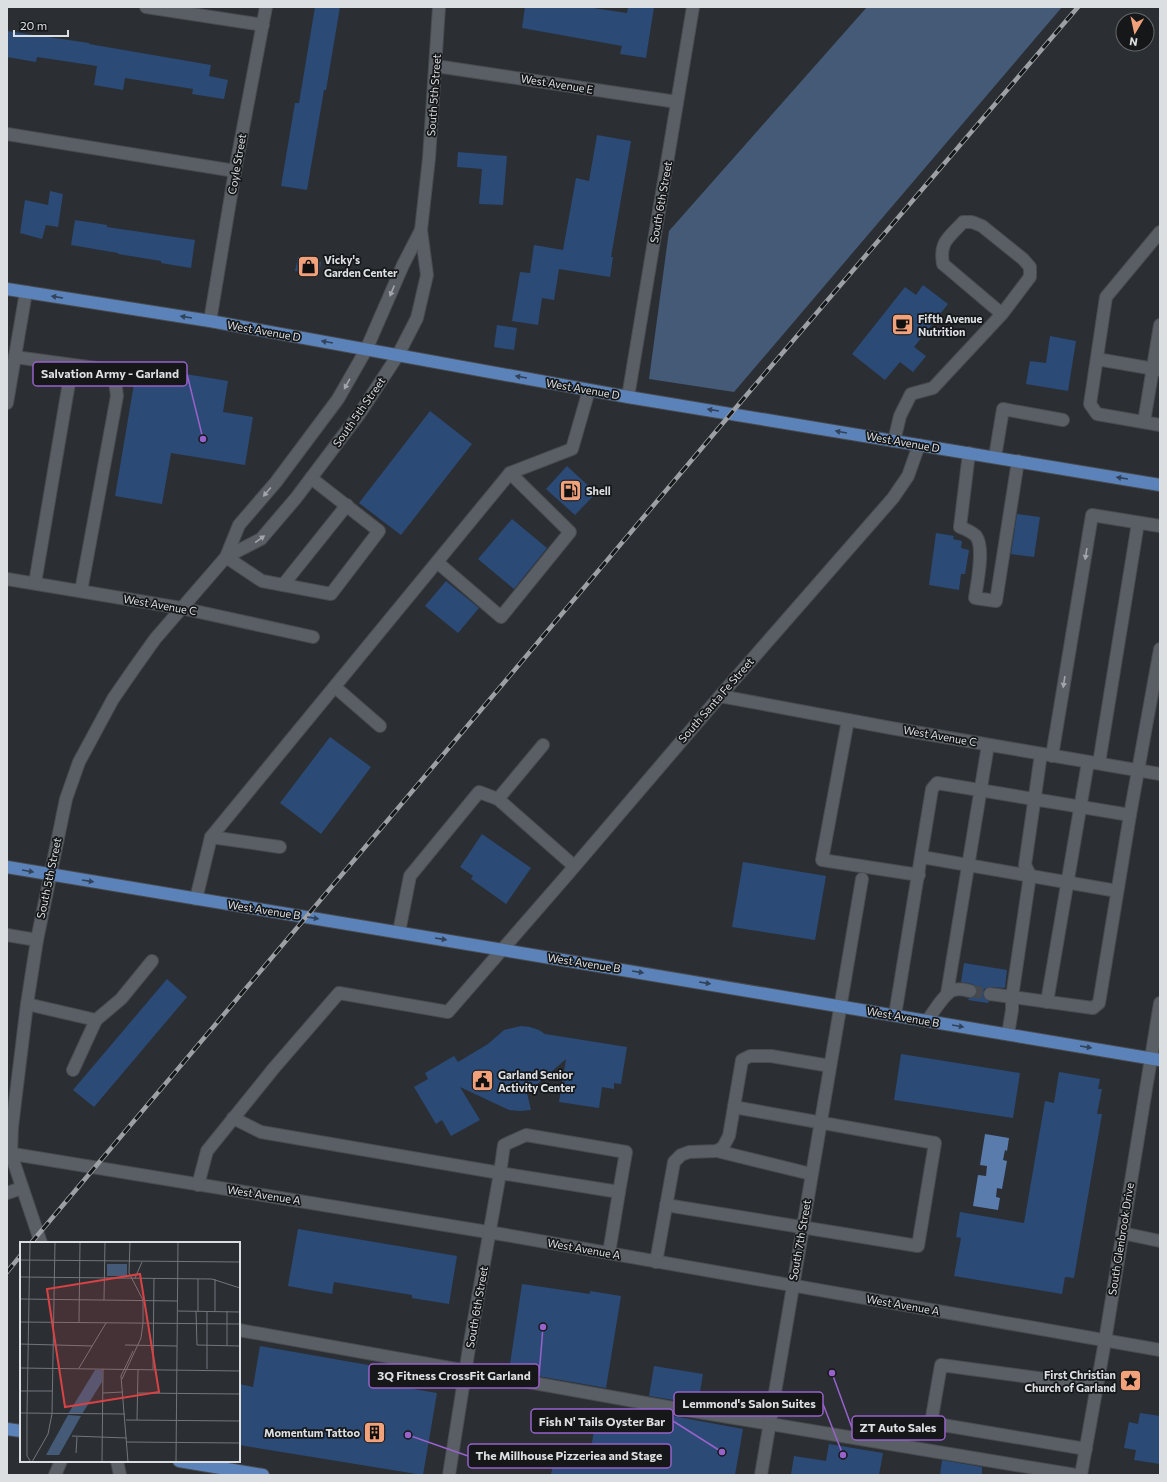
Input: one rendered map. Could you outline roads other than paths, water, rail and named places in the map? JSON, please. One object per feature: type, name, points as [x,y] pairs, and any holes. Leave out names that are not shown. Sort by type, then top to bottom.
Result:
[{"type":"main road","name":"West Avenue D","points":[[7,289],[210,321],[628,397],[1160,485]]},
{"type":"main road","name":"West Avenue B","points":[[7,867],[1156,1059]]},
{"type":"main road","points":[[7,1429],[20,1431]]},
{"type":"main road","points":[[185,1462],[263,1475]]},
{"type":"street","points":[[146,7],[263,25]]},
{"type":"street","name":"Coyle Street","points":[[210,321],[235,171],[266,7]]},
{"type":"street","name":"South 5th Street","points":[[226,557],[261,539],[311,478],[360,413],[398,355],[417,318],[427,275],[421,230],[429,158],[439,7]]},
{"type":"street","name":"South 6th Street","points":[[628,397],[693,7]]},
{"type":"street","name":"West Avenue E","points":[[436,66],[678,102]]},
{"type":"street","points":[[7,134],[235,171]]},
{"type":"street","points":[[894,441],[900,416],[911,394],[933,388],[1002,314],[1030,277],[1030,267],[1023,259],[982,226],[972,222],[963,222],[943,244],[941,254],[942,264],[1002,314]]},
{"type":"street","name":"South 5th Street","points":[[41,1242],[9,1154],[27,1004],[37,940],[66,799],[80,762],[113,699],[155,639],[226,557],[239,525],[276,482],[338,399],[366,350],[403,264],[421,230]]},
{"type":"street","points":[[1160,232],[1106,297],[1090,404],[1096,414],[1160,425]]},
{"type":"street","points":[[7,403],[26,292]]},
{"type":"street","points":[[1144,422],[1156,369],[1160,325]]},
{"type":"street","points":[[15,357],[103,369],[114,381],[117,396],[81,591]]},
{"type":"street","points":[[1097,359],[1156,369]]},
{"type":"street","points":[[35,583],[72,365]]},
{"type":"street","points":[[196,899],[211,837],[510,473],[572,449],[589,390]]},
{"type":"street","points":[[995,458],[1003,409],[1063,420]]},
{"type":"street","name":"South Santa Fe Street","points":[[234,1118],[274,1068],[338,993],[448,1012],[892,498],[908,476],[919,445]]},
{"type":"street","points":[[969,453],[960,527],[969,531],[976,537],[980,551],[975,598],[996,601],[1018,462]]},
{"type":"street","points":[[437,562],[501,617],[570,532],[510,473]]},
{"type":"street","points":[[226,557],[262,581],[330,594],[379,531],[311,478]]},
{"type":"street","points":[[283,585],[347,505]]},
{"type":"street","points":[[1008,1034],[1030,875],[1024,865],[1034,799],[1047,755],[1092,515],[1160,526]]},
{"type":"street","points":[[1047,1002],[1081,806],[1094,762],[1138,523]]},
{"type":"street","name":"West Avenue C","points":[[7,579],[181,608],[313,637]]},
{"type":"street","points":[[990,994],[1093,1008],[1098,1003],[1160,650]]},
{"type":"street","points":[[335,687],[380,726]]},
{"type":"street","name":"West Avenue C","points":[[720,696],[988,745],[1160,774]]},
{"type":"street","points":[[848,720],[822,860],[919,875]]},
{"type":"street","points":[[498,799],[543,745]]},
{"type":"street","points":[[947,994],[988,745]]},
{"type":"street","points":[[895,1015],[932,789],[937,783],[1130,815]]},
{"type":"street","points":[[399,932],[410,876],[479,792],[498,799],[574,866]]},
{"type":"street","points":[[211,837],[280,847]]},
{"type":"street","points":[[922,857],[1117,891]]},
{"type":"street","name":"South 7th Street","points":[[761,1475],[862,879]]},
{"type":"street","points":[[7,935],[37,940]]},
{"type":"street","points":[[73,1070],[96,1020],[121,999],[152,961]]},
{"type":"street","points":[[927,1021],[947,994],[952,990],[960,989],[970,991]]},
{"type":"street","name":"South Glenbrook Drive","points":[[1081,1475],[1105,1341],[1122,1233],[1156,1059],[1160,1003]]},
{"type":"street","points":[[27,1004],[96,1020]]},
{"type":"street","points":[[717,1151],[722,1147],[729,1136],[742,1060],[750,1056],[771,1056],[830,1066]]},
{"type":"street","points":[[666,1205],[918,1246],[935,1143],[734,1107]]},
{"type":"street","points":[[198,1184],[207,1151],[234,1118],[261,1132],[500,1174],[620,1192],[609,1253]]},
{"type":"street","name":"South 6th Street","points":[[449,1475],[504,1145],[526,1135],[626,1152],[620,1192]]},
{"type":"street","points":[[656,1262],[674,1162],[681,1155],[689,1152],[717,1151],[811,1174]]},
{"type":"street","name":"West Avenue A","points":[[9,1154],[609,1253],[1160,1350]]},
{"type":"street","points":[[7,1193],[22,1188]]},
{"type":"street","points":[[1122,1233],[1160,1241]]},
{"type":"street","points":[[240,1330],[769,1424],[1076,1475]]},
{"type":"street","points":[[1086,1449],[931,1423],[941,1365],[1096,1386]]},
{"type":"street","points":[[55,1475],[61,1462]]},
{"type":"street","points":[[117,1462],[120,1475]]},
{"type":"tunnel","points":[[970,991],[990,994]]},
{"type":"railway","points":[[32,1242],[750,391],[1078,7]]},
{"type":"railway","points":[[7,1272],[20,1256]]},
{"type":"place","name":"Vicky's Garden Center","points":[[308,266]]},
{"type":"place","name":"Fifth Avenue Nutrition","points":[[903,325]]},
{"type":"place","name":"Salvation Army - Garland","points":[[203,439]]},
{"type":"place","name":"Shell","points":[[571,491]]},
{"type":"place","name":"Garland Senior Activity Center","points":[[482,1081]]},
{"type":"place","name":"3Q Fitness CrossFit Garland","points":[[543,1327]]},
{"type":"place","name":"ZT Auto Sales","points":[[832,1373]]},
{"type":"place","name":"First Christian Church of Garland","points":[[1131,1381]]},
{"type":"place","name":"Momentum Tattoo","points":[[375,1433]]},
{"type":"place","name":"The Millhouse Pizzeriea and Stage","points":[[408,1435]]},
{"type":"place","name":"Fish N' Tails Oyster Bar","points":[[722,1452]]},
{"type":"place","name":"Lemmond's Salon Suites","points":[[843,1455]]}]
